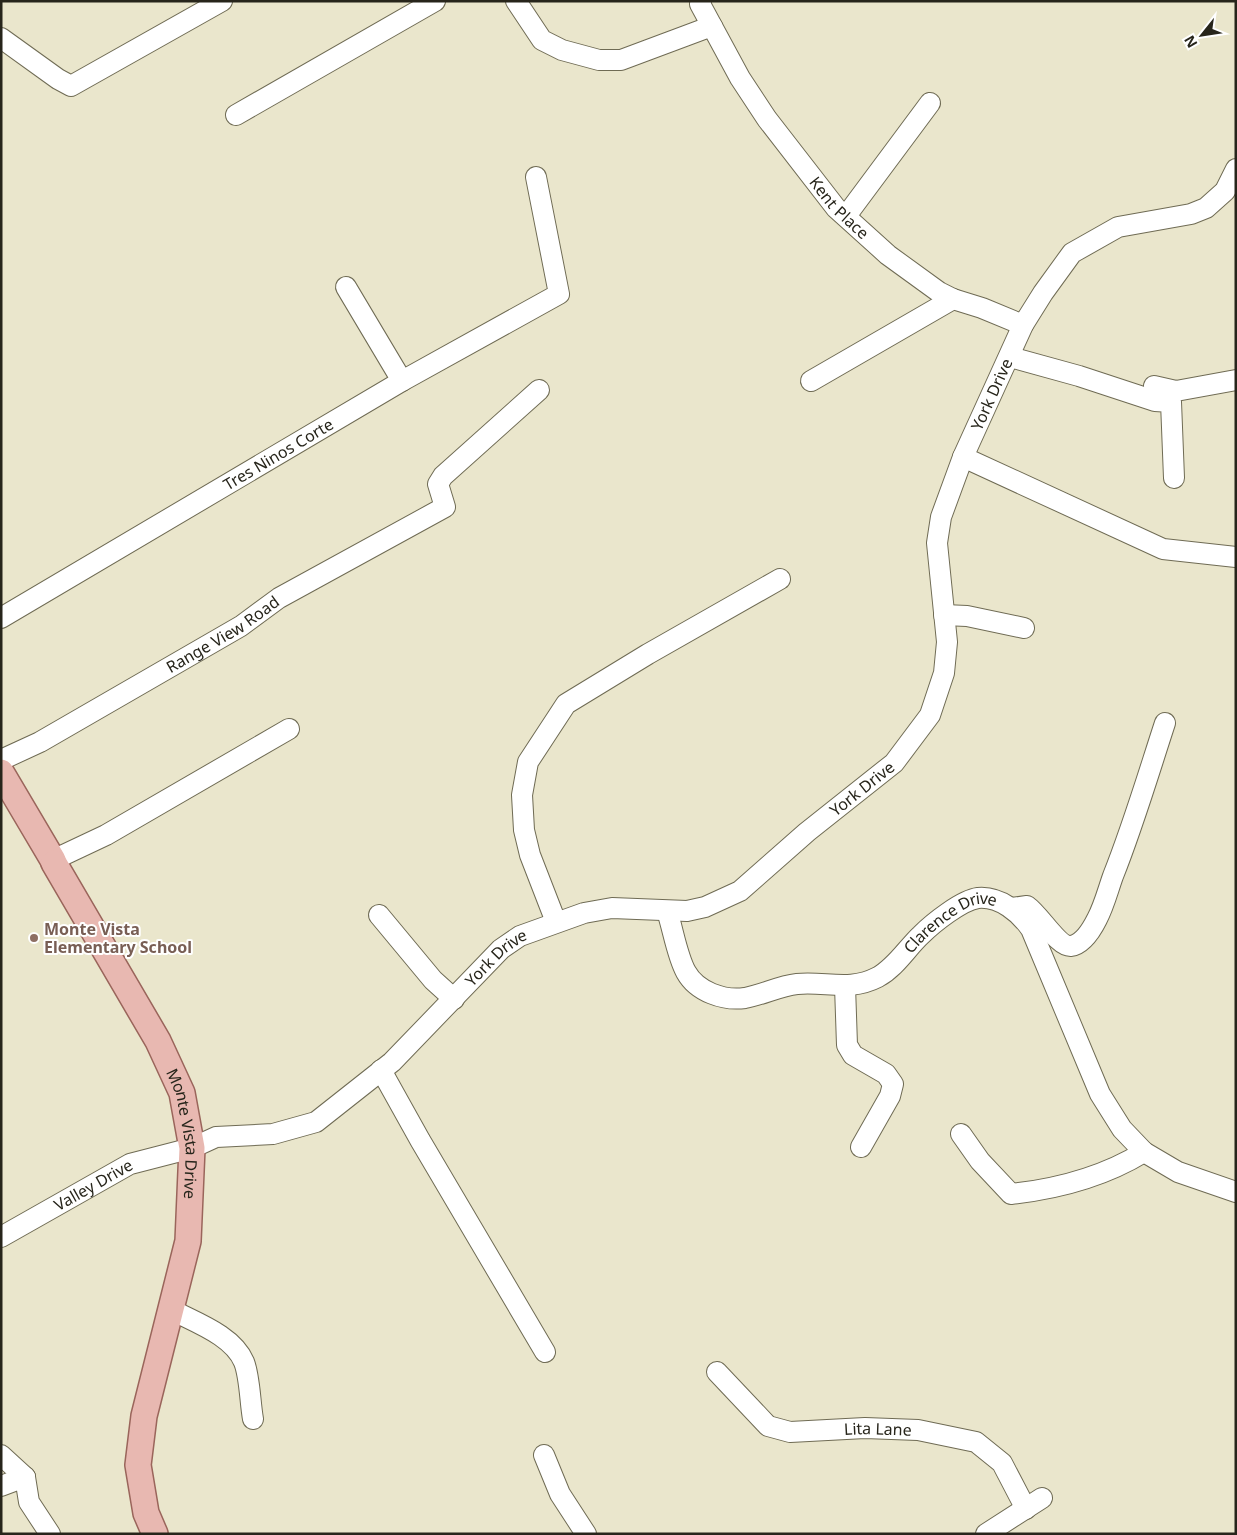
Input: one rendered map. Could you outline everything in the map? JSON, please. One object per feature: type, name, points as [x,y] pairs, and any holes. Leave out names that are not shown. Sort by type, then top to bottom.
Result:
[{"type":"main road","name":"Monte Vista Drive","points":[[1,772],[158,1041],[182,1093],[192,1148],[188,1241],[144,1416],[138,1465],[146,1513],[155,1534]]},
{"type":"street","points":[[1,38],[58,79],[71,86],[222,1]]},
{"type":"street","points":[[236,115],[435,1]]},
{"type":"street","points":[[516,1],[542,40],[562,50],[599,60],[621,60],[712,26]]},
{"type":"street","name":"Kent Place","points":[[701,1],[700,4],[740,78],[767,119],[836,208],[888,255],[953,299],[982,308],[1024,325]]},
{"type":"street","points":[[846,216],[930,103]]},
{"type":"street","name":"York Drive","points":[[192,1148],[216,1137],[273,1134],[316,1122],[381,1070],[502,949],[520,936],[584,913],[612,908],[687,911],[706,907],[740,891],[807,832],[894,763],[930,715],[944,672],[947,642],[937,543],[941,517],[963,456],[1024,325],[1043,292],[1072,253],[1118,227],[1191,214],[1206,208],[1225,191],[1236,169]]},
{"type":"street","name":"Tres Ninos Corte","points":[[1,618],[402,381],[559,294],[536,177]]},
{"type":"street","points":[[346,287],[402,381]]},
{"type":"street","points":[[811,381],[953,299]]},
{"type":"street","points":[[1013,351],[1176,392],[1236,380]]},
{"type":"street","points":[[1013,351],[1079,376],[1155,401],[1171,402],[1174,478]]},
{"type":"street","name":"Range View Road","points":[[1,760],[40,742],[241,626],[280,598],[445,507],[438,484],[443,476],[539,390]]},
{"type":"street","points":[[963,456],[1163,549],[1236,556]]},
{"type":"street","points":[[556,922],[530,855],[524,830],[522,795],[528,762],[566,704],[648,654],[780,579]]},
{"type":"street","points":[[944,615],[967,616],[1024,628]]},
{"type":"street","points":[[1011,908],[1027,906],[1036,912],[1062,944],[1070,946],[1078,944],[1085,937],[1097,920],[1126,844],[1165,724]]},
{"type":"street","points":[[54,862],[106,835],[289,729]]},
{"type":"street","name":"Clarence Drive","points":[[667,911],[686,973],[704,990],[715,996],[744,998],[797,984],[856,986],[878,976],[891,967],[922,934],[958,907],[978,898],[1001,902],[1022,916],[1031,929],[1100,1094],[1122,1129],[1144,1152],[1178,1172],[1236,1192]]},
{"type":"street","points":[[379,915],[433,980],[454,999]]},
{"type":"street","points":[[845,986],[847,1045],[853,1055],[886,1074],[893,1084],[890,1096],[860,1147]]},
{"type":"street","points":[[381,1070],[545,1352]]},
{"type":"street","points":[[961,1134],[980,1161],[1011,1194],[1069,1182],[1120,1167],[1144,1152]]},
{"type":"street","name":"Valley Drive","points":[[1,1237],[130,1164],[192,1148]]},
{"type":"street","points":[[170,1309],[211,1330],[233,1346],[244,1362],[253,1420]]},
{"type":"street","name":"Lita Lane","points":[[717,1372],[768,1426],[790,1432],[865,1428],[918,1430],[976,1442],[1002,1463],[1034,1503],[986,1534]]},
{"type":"street","points":[[1,1455],[25,1477],[29,1502],[50,1534]]},
{"type":"street","points":[[544,1455],[560,1494],[586,1534]]},
{"type":"street","points":[[1,1486],[25,1477]]},
{"type":"place","name":"Monte Vista Elementary School","points":[[34,938]]}]
